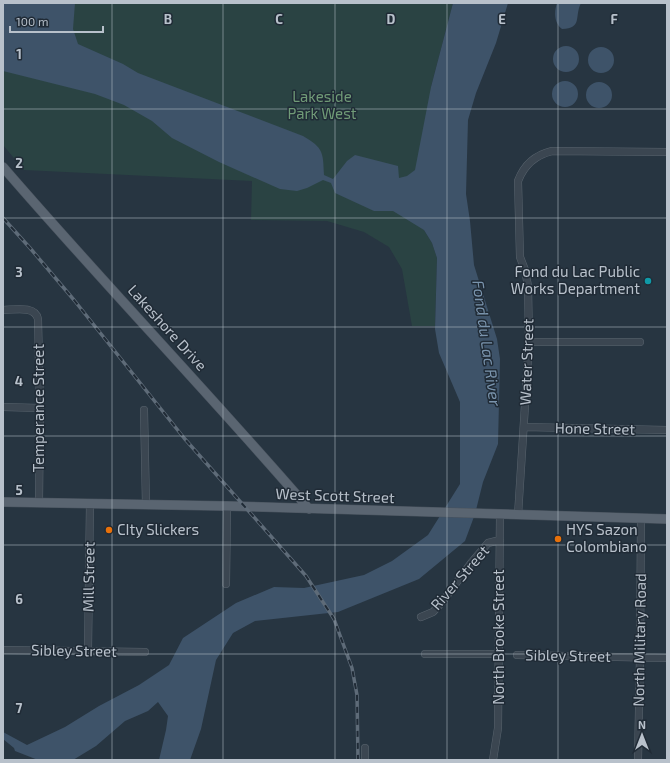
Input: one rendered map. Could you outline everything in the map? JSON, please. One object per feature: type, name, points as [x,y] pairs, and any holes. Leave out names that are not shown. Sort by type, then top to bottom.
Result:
[{"type":"main road","name":"Lakeshore Drive","points":[[3,167],[227,416],[309,510]]},
{"type":"main road","name":"West Scott Street","points":[[3,502],[227,506],[309,510],[667,519]]},
{"type":"street","name":"Water Street","points":[[518,515],[529,342],[528,286],[525,270],[520,257],[518,181],[525,168],[536,157],[552,151],[667,152]]},
{"type":"street","name":"Temperance Street","points":[[3,310],[30,310],[36,313],[39,324],[39,503]]},
{"type":"street","points":[[529,342],[640,342]]},
{"type":"street","points":[[3,407],[40,408]]},
{"type":"street","points":[[144,410],[146,505]]},
{"type":"street","name":"Hone Street","points":[[524,427],[667,430]]},
{"type":"street","name":"Mill Street","points":[[88,650],[90,504]]},
{"type":"street","points":[[226,584],[227,506]]},
{"type":"street","name":"North Brooke Street","points":[[493,760],[498,728],[500,514]]},
{"type":"street","name":"North Military Road","points":[[638,760],[640,519]]},
{"type":"street","name":"River Street","points":[[421,616],[433,612],[443,601],[471,562],[488,544],[500,540]]},
{"type":"street","name":"Sibley Street","points":[[3,650],[145,652]]},
{"type":"street","points":[[425,654],[499,654]]},
{"type":"street","name":"Sibley Street","points":[[517,655],[667,658]]},
{"type":"street","points":[[365,748],[365,760]]},
{"type":"green space","name":"Lakeside Park West","points":[[3,3],[453,3],[431,87],[424,230],[432,243],[437,258],[435,326],[412,326],[402,269],[389,247],[364,232],[327,221],[251,220],[252,181],[24,170],[3,145]]},
{"type":"water","name":"Fond du Lac River","points":[[3,3],[75,3],[73,29],[78,44],[123,64],[138,73],[303,136],[319,148],[323,161],[324,175],[333,179],[347,161],[355,155],[398,166],[399,178],[407,176],[415,170],[431,87],[453,3],[508,3],[496,43],[476,93],[468,120],[466,194],[474,265],[497,339],[500,359],[498,444],[483,482],[475,514],[465,541],[419,579],[338,612],[255,621],[233,633],[216,660],[201,729],[190,760],[159,760],[168,716],[158,702],[148,711],[125,721],[96,746],[73,760],[38,760],[15,751],[14,748],[3,739],[3,732],[27,745],[65,727],[99,706],[139,685],[169,665],[183,638],[236,603],[274,587],[304,588],[364,575],[392,561],[428,535],[460,484],[460,402],[439,353],[435,329],[437,258],[432,243],[424,230],[393,211],[374,211],[335,193],[331,183],[323,180],[297,191],[280,189],[219,162],[172,138],[152,121],[124,105],[95,94],[3,71]]},
{"type":"water","points":[[557,3],[581,3],[577,21],[573,26],[562,29],[559,27],[555,14]]},
{"type":"water","points":[[566,46],[575,50],[579,59],[575,68],[566,72],[557,68],[553,59],[557,50]]},
{"type":"water","points":[[601,47],[611,50],[614,60],[611,70],[601,73],[591,70],[588,60],[591,50]]},
{"type":"water","points":[[565,81],[574,85],[578,94],[574,103],[565,107],[556,103],[552,94],[556,85]]},
{"type":"water","points":[[599,82],[608,86],[612,95],[608,104],[599,108],[590,104],[586,95],[590,86]]},
{"type":"railway","points":[[3,218],[74,300],[184,438],[306,576],[334,619],[352,668],[357,695],[358,760]]},
{"type":"place","name":"Fond du Lac Public Works Department","points":[[648,281]]},
{"type":"place","name":"CIty Slickers","points":[[109,530]]},
{"type":"place","name":"HYS Sazon Colombiano","points":[[558,539]]}]
